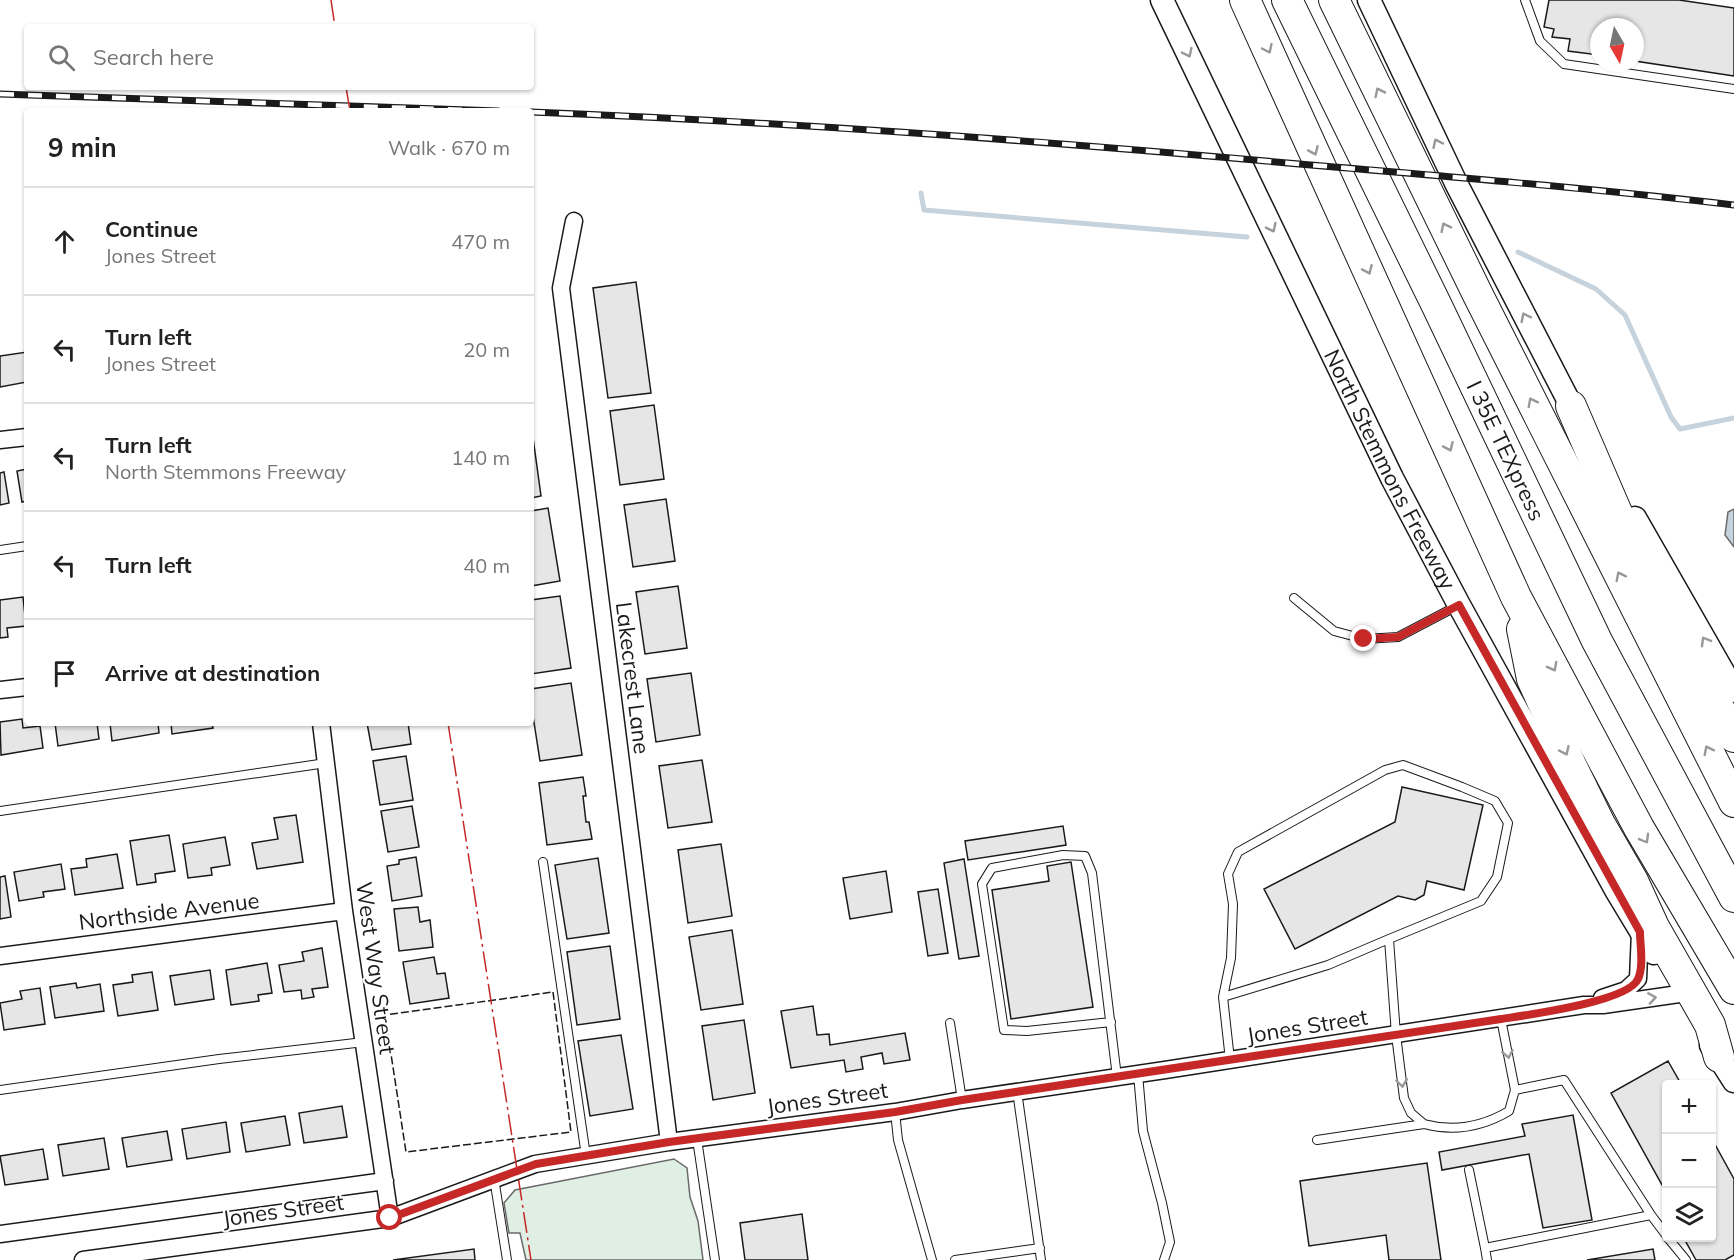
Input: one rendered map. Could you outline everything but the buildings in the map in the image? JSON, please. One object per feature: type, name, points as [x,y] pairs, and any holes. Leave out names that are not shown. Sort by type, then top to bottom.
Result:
[{"type":"highway","points":[[1245,0],[1516,597],[1633,818],[1734,989]]},
{"type":"highway","name":"I 35E TEXpress","points":[[1287,0],[1597,640],[1734,897]]},
{"type":"highway","points":[[1334,0],[1483,306],[1734,802]]},
{"type":"highway","points":[[1571,406],[1618,515],[1734,737]]},
{"type":"highway","points":[[1516,597],[1532,679],[1600,824],[1633,881],[1654,927],[1710,1025],[1727,1070]]},
{"type":"main road","name":"North Stemmons Freeway","points":[[1162,0],[1392,478],[1459,605],[1640,932],[1727,1070]]},
{"type":"main road","points":[[1369,0],[1457,185],[1571,406],[1734,691]]},
{"type":"street","name":"Lakecrest Lane","points":[[574,221],[561,288],[669,1142]]},
{"type":"street","points":[[0,441],[24,437]]},
{"type":"street","points":[[0,690],[24,687]]},
{"type":"street","name":"West Way Street","points":[[321,726],[344,911],[390,1218]]},
{"type":"street","name":"Northside Avenue","points":[[0,956],[344,911]]},
{"type":"street","name":"Jones Street","points":[[1584,1005],[1626,990],[1638,979],[1640,932]]},
{"type":"street","name":"Jones Street","points":[[83,1260],[191,1253],[390,1218],[536,1164],[669,1142],[895,1112],[1017,1091],[1584,1005],[1603,1005],[1679,994]]},
{"type":"street","name":"Jones Street","points":[[0,1234],[385,1180]]},
{"type":"lane","points":[[1525,0],[1540,41],[1564,64],[1734,89]]},
{"type":"lane","points":[[0,550],[24,546]]},
{"type":"lane","points":[[1294,598],[1334,631],[1364,639],[1398,637],[1459,605]]},
{"type":"lane","points":[[0,811],[326,763]]},
{"type":"lane","points":[[1223,997],[1328,965],[1481,901],[1497,877],[1508,823],[1495,801],[1403,765],[1385,770],[1238,852],[1228,874],[1233,904],[1231,958],[1223,997],[1230,1060]]},
{"type":"lane","points":[[1111,1022],[1027,1031],[1004,1030],[982,884],[992,868],[1063,855],[1085,856],[1092,873],[1111,1022],[1117,1077]]},
{"type":"lane","points":[[543,861],[586,1156]]},
{"type":"lane","points":[[1389,939],[1396,1035],[1404,1098],[1411,1113],[1424,1124]]},
{"type":"lane","points":[[1317,1140],[1424,1124],[1455,1129],[1494,1120],[1509,1112],[1515,1090],[1501,1019]]},
{"type":"lane","points":[[950,1023],[962,1100]]},
{"type":"lane","points":[[0,1090],[219,1059],[364,1042]]},
{"type":"lane","points":[[1138,1074],[1143,1131],[1170,1242],[1164,1260]]},
{"type":"lane","points":[[1515,1090],[1564,1080],[1662,1229]]},
{"type":"lane","points":[[1017,1091],[1041,1260]]},
{"type":"lane","points":[[895,1112],[898,1140],[932,1260]]},
{"type":"lane","points":[[697,1139],[715,1260]]},
{"type":"lane","points":[[1470,1170],[1487,1260]]},
{"type":"lane","points":[[494,1178],[507,1260]]},
{"type":"lane","points":[[1485,1248],[1651,1215]]},
{"type":"lane","points":[[1672,1242],[1686,1260]]},
{"type":"lane","points":[[955,1260],[1040,1248]]},
{"type":"green space","points":[[674,1159],[687,1168],[690,1197],[698,1221],[703,1260],[526,1260],[520,1233],[509,1233],[504,1203],[515,1190]]},
{"type":"shaded area","points":[[1734,509],[1734,547],[1725,535],[1728,512]]},
{"type":"waterway","points":[[921,193],[924,210],[1247,237]]},
{"type":"waterway","points":[[1518,252],[1596,289],[1625,315],[1671,417],[1680,429],[1734,418]]},
{"type":"railway","points":[[0,94],[410,108]]},
{"type":"railway","points":[[534,112],[724,121],[1012,140],[1516,183],[1734,205]]},
{"type":"fence","points":[[553,992],[571,1132],[406,1152],[385,1015],[553,992]]},
{"type":"power","points":[[331,0],[335,24]]},
{"type":"power","points":[[346,90],[350,108]]},
{"type":"power","points":[[448,726],[531,1260]]},
{"type":"route","points":[[390,1218],[536,1164],[669,1142],[895,1112],[1501,1019],[1584,1005],[1634,985],[1640,971],[1640,932],[1459,605],[1398,637],[1364,639]]}]
